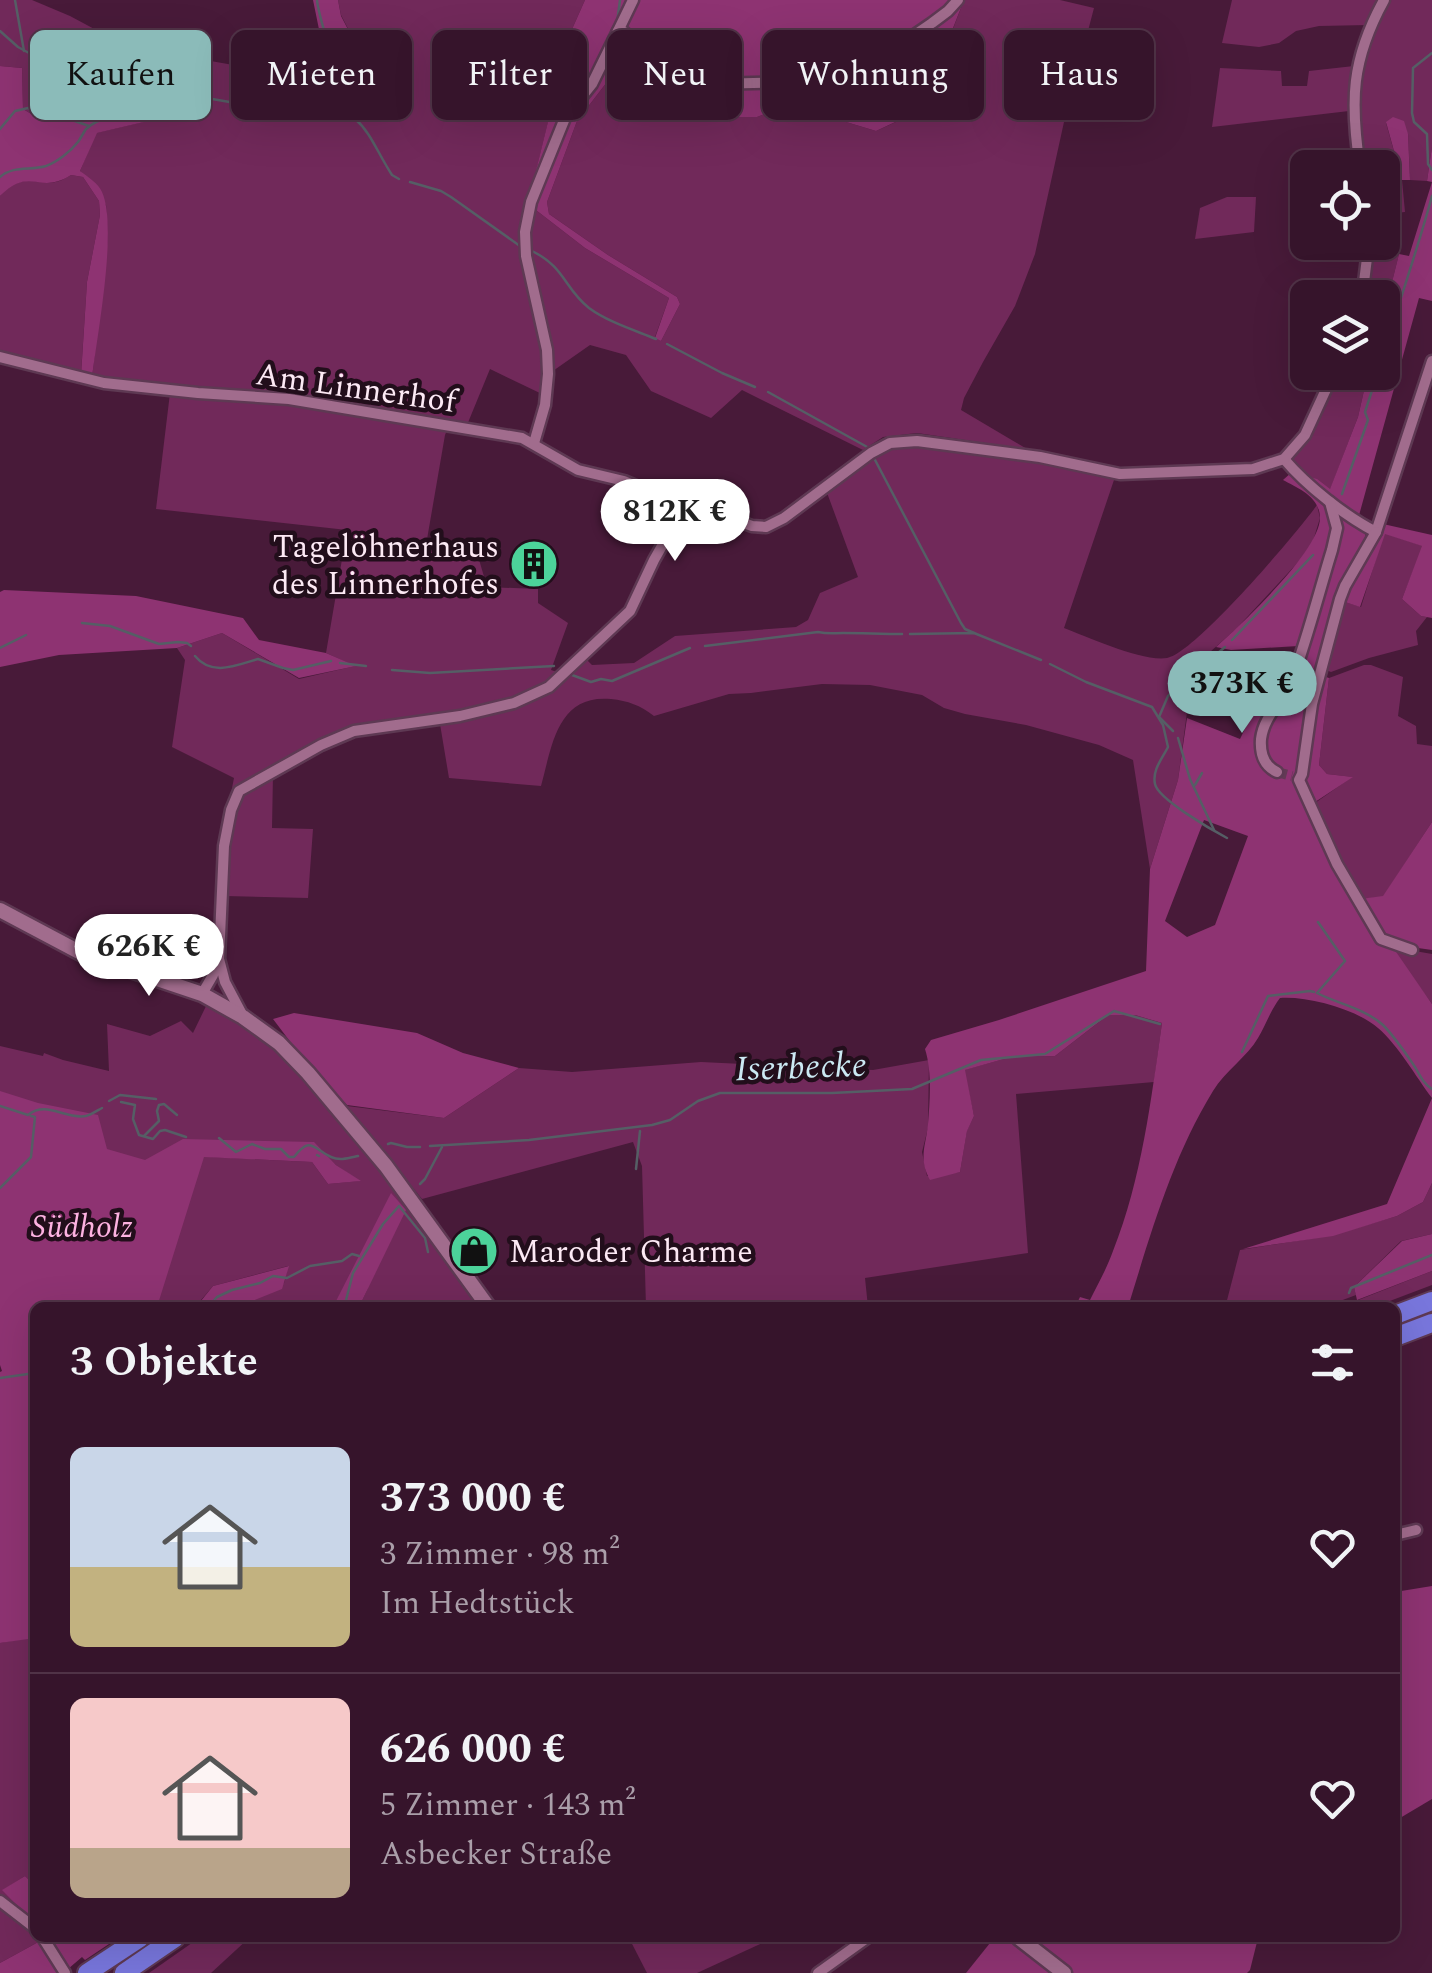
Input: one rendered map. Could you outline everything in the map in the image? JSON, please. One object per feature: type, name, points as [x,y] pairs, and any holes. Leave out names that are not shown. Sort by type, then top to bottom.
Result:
[{"type":"highway","points":[[1400,1313],[1432,1301]]},
{"type":"highway","points":[[1400,1335],[1432,1323]]},
{"type":"highway","points":[[86,1973],[134,1942]]},
{"type":"highway","points":[[124,1973],[169,1942]]},
{"type":"main road","points":[[0,910],[83,954],[208,997],[279,1043],[386,1166],[485,1302]]},
{"type":"main road","points":[[1024,1942],[1064,1973]]},
{"type":"street","points":[[619,30],[634,0]]},
{"type":"street","points":[[742,84],[830,80],[884,56],[958,0]]},
{"type":"street","points":[[1358,150],[1354,85],[1364,42],[1384,0]]},
{"type":"street","points":[[534,443],[545,405],[548,374],[547,350],[526,248],[531,202],[565,118],[592,84],[607,53]]},
{"type":"street","name":"Am Linnerhof","points":[[0,357],[104,382],[289,399],[522,438],[578,470],[635,486],[674,502],[689,515]]},
{"type":"street","points":[[1412,950],[1381,940],[1337,864],[1295,778],[1302,774],[1305,742],[1340,599],[1376,532],[1432,360]]},
{"type":"street","points":[[208,997],[218,959],[224,846],[230,810],[238,791],[354,731],[514,704],[549,687],[630,611],[672,530],[689,515],[711,511],[766,527],[784,518],[872,452],[900,442],[1040,456],[1120,474],[1253,469],[1284,459],[1305,435],[1326,390]]},
{"type":"street","points":[[1284,459],[1330,502],[1376,532]]},
{"type":"street","points":[[1277,772],[1266,764],[1262,753],[1263,730],[1292,681],[1332,550],[1336,528],[1330,502]]},
{"type":"street","points":[[218,959],[243,1017]]},
{"type":"street","points":[[208,997],[222,974]]},
{"type":"street","points":[[1400,1534],[1416,1530]]},
{"type":"street","points":[[0,1901],[30,1924]]},
{"type":"street","points":[[46,1942],[65,1973]]},
{"type":"street","points":[[818,1973],[861,1942]]},
{"type":"green space","points":[[0,0],[32,0],[96,30],[30,30],[30,113],[23,109],[22,68],[0,66]]},
{"type":"green space","points":[[313,0],[338,0],[348,30],[319,30]]},
{"type":"green space","points":[[338,0],[585,0],[572,30],[432,30],[432,120],[549,120],[523,235],[546,350],[544,395],[490,369],[467,425],[92,378],[108,237],[106,205],[80,171],[96,133],[151,120],[211,120],[211,61],[231,65],[231,120],[412,120],[412,30],[349,30]]},
{"type":"green space","points":[[585,0],[964,0],[952,30],[762,30],[762,115],[757,117],[742,117],[742,30],[607,30],[607,82],[587,108],[587,30],[572,30]]},
{"type":"green space","points":[[964,0],[1060,0],[1094,8],[1088,30],[1004,30],[1004,120],[1065,120],[1035,254],[1015,306],[961,410],[1027,449],[917,433],[883,437],[863,450],[742,390],[711,418],[651,391],[626,355],[590,345],[550,373],[528,247],[532,207],[585,248],[669,298],[655,337],[661,341],[680,304],[677,297],[549,214],[547,202],[577,121],[587,120],[587,108],[607,82],[607,120],[742,120],[762,115],[762,120],[840,120],[876,131],[900,120],[984,120],[984,30],[953,30]]},
{"type":"green space","points":[[1232,0],[1381,0],[1368,25],[1319,26],[1259,47],[1222,43]]},
{"type":"green space","points":[[1388,0],[1432,0],[1432,147],[1427,181],[1410,180],[1408,134],[1386,123],[1394,150],[1362,150],[1360,74],[1372,32]]},
{"type":"green space","points":[[0,66],[22,68],[23,109],[30,113],[30,120],[152,120],[97,133],[80,171],[102,192],[108,230],[92,378],[81,375],[87,282],[100,215],[99,201],[83,177],[71,175],[50,183],[20,183],[0,196]]},
{"type":"green space","points":[[1354,66],[1349,111],[1212,127],[1220,68],[1281,71],[1282,86],[1307,86],[1309,71]]},
{"type":"green space","points":[[1393,117],[1404,121],[1410,180],[1402,180],[1400,150],[1394,150],[1386,122]]},
{"type":"green space","points":[[58,120],[133,120],[89,126]]},
{"type":"green space","points":[[548,120],[578,120],[547,202],[549,214],[677,297],[680,304],[661,341],[655,338],[669,298],[585,248],[532,207],[531,191]]},
{"type":"green space","points":[[840,120],[900,120],[876,131]]},
{"type":"green space","points":[[1432,147],[1432,182],[1427,181]]},
{"type":"green space","points":[[1400,173],[1402,180],[1405,212],[1400,212]]},
{"type":"green space","points":[[71,175],[83,177],[99,201],[100,215],[87,282],[81,374],[0,353],[0,196],[20,182],[51,183]]},
{"type":"green space","points":[[1432,182],[1432,301],[1419,298],[1400,367],[1400,280],[1392,280],[1400,254],[1409,256]]},
{"type":"green space","points":[[1227,197],[1256,197],[1254,232],[1195,239],[1200,208]]},
{"type":"green space","points":[[1370,260],[1398,260],[1392,280],[1368,280]]},
{"type":"green space","points":[[1328,390],[1364,390],[1330,490],[1305,476],[1293,465],[1292,458]]},
{"type":"green space","points":[[1364,390],[1394,390],[1358,519],[1305,476],[1330,489],[1358,417]]},
{"type":"green space","points":[[170,393],[289,402],[448,428],[425,551],[478,556],[487,587],[538,589],[538,603],[568,623],[551,670],[557,672],[536,690],[494,706],[335,735],[232,788],[234,778],[172,747],[185,660],[177,648],[222,633],[299,679],[355,666],[326,653],[347,530],[156,509]]},
{"type":"green space","points":[[900,445],[968,448],[1115,477],[1064,628],[1115,648],[1156,658],[1181,651],[1199,636],[1268,564],[1317,505],[1320,518],[1313,541],[1301,559],[1236,629],[1193,667],[1178,780],[1150,869],[1133,760],[1099,745],[1026,725],[965,714],[922,695],[870,685],[822,684],[729,694],[654,716],[628,702],[593,700],[579,705],[560,726],[541,786],[449,778],[440,724],[514,710],[547,692],[587,660],[592,665],[634,663],[675,636],[796,627],[808,620],[820,593],[858,577],[826,490],[886,449]]},
{"type":"green space","points":[[1292,472],[1365,532],[1366,539],[1342,586],[1323,676],[1329,678],[1319,765],[1327,774],[1353,777],[1309,806],[1334,862],[1432,1004],[1432,1098],[1393,1043],[1369,1021],[1331,1005],[1280,998],[1253,1045],[1213,1091],[1199,1116],[1164,1196],[1130,1302],[1078,1302],[1080,1297],[1090,1300],[1123,1223],[1144,1138],[1162,1023],[1135,1015],[1108,1015],[1055,1056],[1011,1057],[965,1070],[974,1116],[967,1131],[960,1172],[930,1180],[924,1158],[930,1096],[925,1049],[931,1040],[1146,971],[1150,869],[1178,780],[1187,718],[1240,739],[1264,690],[1285,687],[1298,646],[1231,650],[1216,647],[1278,586],[1317,532],[1319,511],[1307,494],[1283,480]],"holes":[[[1204,820],[1248,836],[1215,925],[1187,937],[1165,921]]]},
{"type":"green space","points":[[1383,524],[1432,535],[1432,618],[1421,616],[1402,599],[1422,546],[1385,534],[1360,607],[1342,601],[1375,546]]},
{"type":"green space","points":[[1384,533],[1423,546],[1402,599],[1427,617],[1416,631],[1418,645],[1331,672],[1326,670],[1342,601],[1361,607]]},
{"type":"green space","points":[[0,592],[136,596],[243,618],[259,640],[326,653],[356,666],[299,678],[222,633],[177,648],[59,655],[0,667]]},
{"type":"green space","points":[[1364,665],[1403,677],[1398,716],[1416,726],[1417,744],[1432,746],[1432,822],[1383,897],[1360,899],[1338,861],[1315,803],[1352,777],[1327,774],[1319,765],[1329,678]]},
{"type":"green space","points":[[273,774],[272,828],[313,829],[308,898],[225,896],[235,809],[246,791]]},
{"type":"green space","points":[[1432,822],[1432,950],[1382,937],[1360,899],[1383,896]]},
{"type":"green space","points":[[1392,947],[1432,954],[1432,1004],[1393,950]]},
{"type":"green space","points":[[208,1002],[281,1052],[313,1085],[409,1207],[477,1302],[361,1302],[368,1288],[358,1302],[241,1302],[284,1283],[288,1266],[213,1286],[199,1302],[34,1302],[0,1095],[0,1046],[43,1056],[44,1053],[109,1071],[107,1024],[150,1036],[181,1021],[193,1033]],"holes":[[[313,1142],[359,1181],[328,1184],[312,1162],[211,1157]]]},
{"type":"green space","points":[[294,1013],[417,1033],[463,1053],[519,1068],[444,1118],[347,1105],[273,1019]]},
{"type":"green space","points":[[1108,1015],[1135,1015],[1162,1023],[1154,1082],[1016,1094],[1028,1253],[865,1278],[867,1302],[646,1302],[642,1166],[633,1142],[422,1199],[347,1106],[444,1118],[519,1068],[572,1072],[701,1062],[873,1070],[929,1060],[928,1128],[922,1152],[927,1176],[960,1172],[967,1130],[974,1116],[964,1070],[1011,1057],[1055,1056]]},
{"type":"green space","name":"Südholz","points":[[0,1091],[98,1115],[107,1149],[145,1160],[183,1139],[314,1142],[336,1165],[361,1181],[328,1184],[312,1162],[204,1157],[159,1302],[30,1302],[30,1639],[0,1643]]},
{"type":"green space","points":[[1432,1098],[1432,1183],[1423,1202],[1397,1216],[1333,1236],[1243,1249],[1387,1204]]},
{"type":"green space","points":[[1432,1183],[1432,1234],[1401,1241],[1354,1287],[1356,1295],[1337,1302],[1227,1302],[1240,1250],[1333,1235],[1397,1216],[1423,1202]]},
{"type":"green space","points":[[391,1193],[406,1210],[361,1302],[336,1302]]},
{"type":"green space","points":[[1432,1234],[1432,1271],[1357,1300],[1354,1287],[1402,1241]]},
{"type":"green space","name":"Südholz","points":[[289,1266],[282,1289],[250,1302],[200,1302],[213,1286]]},
{"type":"green space","points":[[1432,1271],[1432,1285],[1387,1302],[1353,1302]]},
{"type":"green space","points":[[1432,1586],[1432,1799],[1400,1818],[1400,1591]]},
{"type":"green space","points":[[30,1638],[30,1881],[25,1876],[3,1890],[16,1904],[13,1911],[30,1927],[30,1942],[38,1942],[0,1963],[0,1643]]},
{"type":"green space","points":[[25,1876],[30,1881],[30,1919],[2,1890]]},
{"type":"green space","points":[[43,1942],[61,1973],[0,1973],[0,1963]]},
{"type":"green space","points":[[50,1942],[112,1942],[85,1960],[82,1957],[68,1969]]},
{"type":"green space","points":[[193,1942],[245,1942],[211,1973],[149,1973]]},
{"type":"green space","points":[[631,1942],[764,1942],[697,1973],[647,1973]]},
{"type":"green space","points":[[991,1942],[1257,1942],[1247,1973],[966,1973]]},
{"type":"waterway","points":[[15,0],[24,51]]},
{"type":"waterway","points":[[317,0],[329,58],[313,89],[312,105],[330,107],[354,118],[392,175],[399,179]]},
{"type":"waterway","points":[[617,23],[620,0]]},
{"type":"waterway","points":[[0,31],[29,53]]},
{"type":"waterway","points":[[1432,53],[1413,68],[1412,113],[1414,122],[1427,134],[1428,164],[1432,170]]},
{"type":"waterway","points":[[211,99],[231,102]]},
{"type":"waterway","points":[[0,129],[15,111],[28,108],[89,126]]},
{"type":"waterway","points":[[0,177],[55,162],[75,146],[86,129],[102,120]]},
{"type":"waterway","points":[[410,182],[441,191],[520,246]]},
{"type":"waterway","points":[[1400,301],[1432,196]]},
{"type":"waterway","points":[[532,251],[551,264],[589,308],[656,339]]},
{"type":"waterway","points":[[667,344],[755,387]]},
{"type":"waterway","points":[[1342,494],[1368,420],[1365,412],[1372,390]]},
{"type":"waterway","points":[[768,392],[869,448]]},
{"type":"waterway","points":[[874,458],[961,623],[974,633]]},
{"type":"waterway","points":[[1232,640],[1313,555]]},
{"type":"waterway","points":[[82,623],[110,626],[159,644],[178,642],[191,646]]},
{"type":"waterway","points":[[705,646],[818,632],[902,634]]},
{"type":"waterway","points":[[910,634],[974,633],[1041,660]]},
{"type":"waterway","points":[[0,648],[26,635]]},
{"type":"waterway","points":[[1173,731],[1159,717],[1168,696],[1225,647]]},
{"type":"waterway","points":[[572,675],[591,682],[612,681],[690,648]]},
{"type":"waterway","points":[[195,656],[217,668],[258,659],[293,670],[331,661]]},
{"type":"waterway","points":[[340,663],[366,666]]},
{"type":"waterway","points":[[1050,664],[1152,707],[1163,725],[1168,747],[1155,774],[1158,790],[1186,814],[1227,838]]},
{"type":"waterway","points":[[392,670],[430,673],[554,666]]},
{"type":"waterway","points":[[1178,738],[1190,779],[1214,830]]},
{"type":"waterway","points":[[1195,785],[1202,773]]},
{"type":"waterway","points":[[1318,922],[1345,961],[1317,993],[1376,1019],[1432,1089]]},
{"type":"waterway","name":"Iserbecke","points":[[1242,1052],[1268,996],[1314,992]]},
{"type":"waterway","name":"Iserbecke","points":[[430,1146],[529,1140],[652,1125],[670,1120],[698,1101],[720,1093],[912,1089],[981,1060],[1045,1054],[1114,1011],[1160,1024]]},
{"type":"waterway","name":"Iserbecke","points":[[109,1101],[120,1095],[156,1099]]},
{"type":"waterway","points":[[121,1102],[135,1105],[133,1119],[139,1135],[153,1139],[165,1130],[186,1137]]},
{"type":"waterway","points":[[144,1136],[159,1121],[159,1105],[164,1104],[177,1115]]},
{"type":"waterway","name":"Iserbecke","points":[[0,1106],[28,1115],[42,1109],[78,1116],[102,1108]]},
{"type":"waterway","points":[[0,1188],[31,1157],[35,1117],[31,1116]]},
{"type":"waterway","points":[[636,1169],[640,1131]]},
{"type":"waterway","name":"Iserbecke","points":[[219,1138],[236,1152],[252,1144],[281,1149],[294,1157],[308,1145],[334,1158],[358,1156]]},
{"type":"waterway","name":"Iserbecke","points":[[388,1144],[420,1147]]},
{"type":"waterway","points":[[420,1184],[442,1147]]},
{"type":"waterway","points":[[346,1302],[353,1273],[383,1224],[399,1206],[425,1238],[428,1252]]},
{"type":"waterway","points":[[212,1302],[232,1290],[273,1276],[287,1278],[310,1266],[342,1261],[352,1254],[359,1256]]},
{"type":"waterway","points":[[1349,1293],[1351,1288],[1432,1255]]},
{"type":"waterway","points":[[0,1378],[30,1374]]},
{"type":"tunnel","points":[[1277,772],[1292,776]]},
{"type":"place","name":"Tagelöhnerhaus des Linnerhofes","points":[[534,564]]},
{"type":"place","name":"Maroder Charme","points":[[474,1251]]}]
